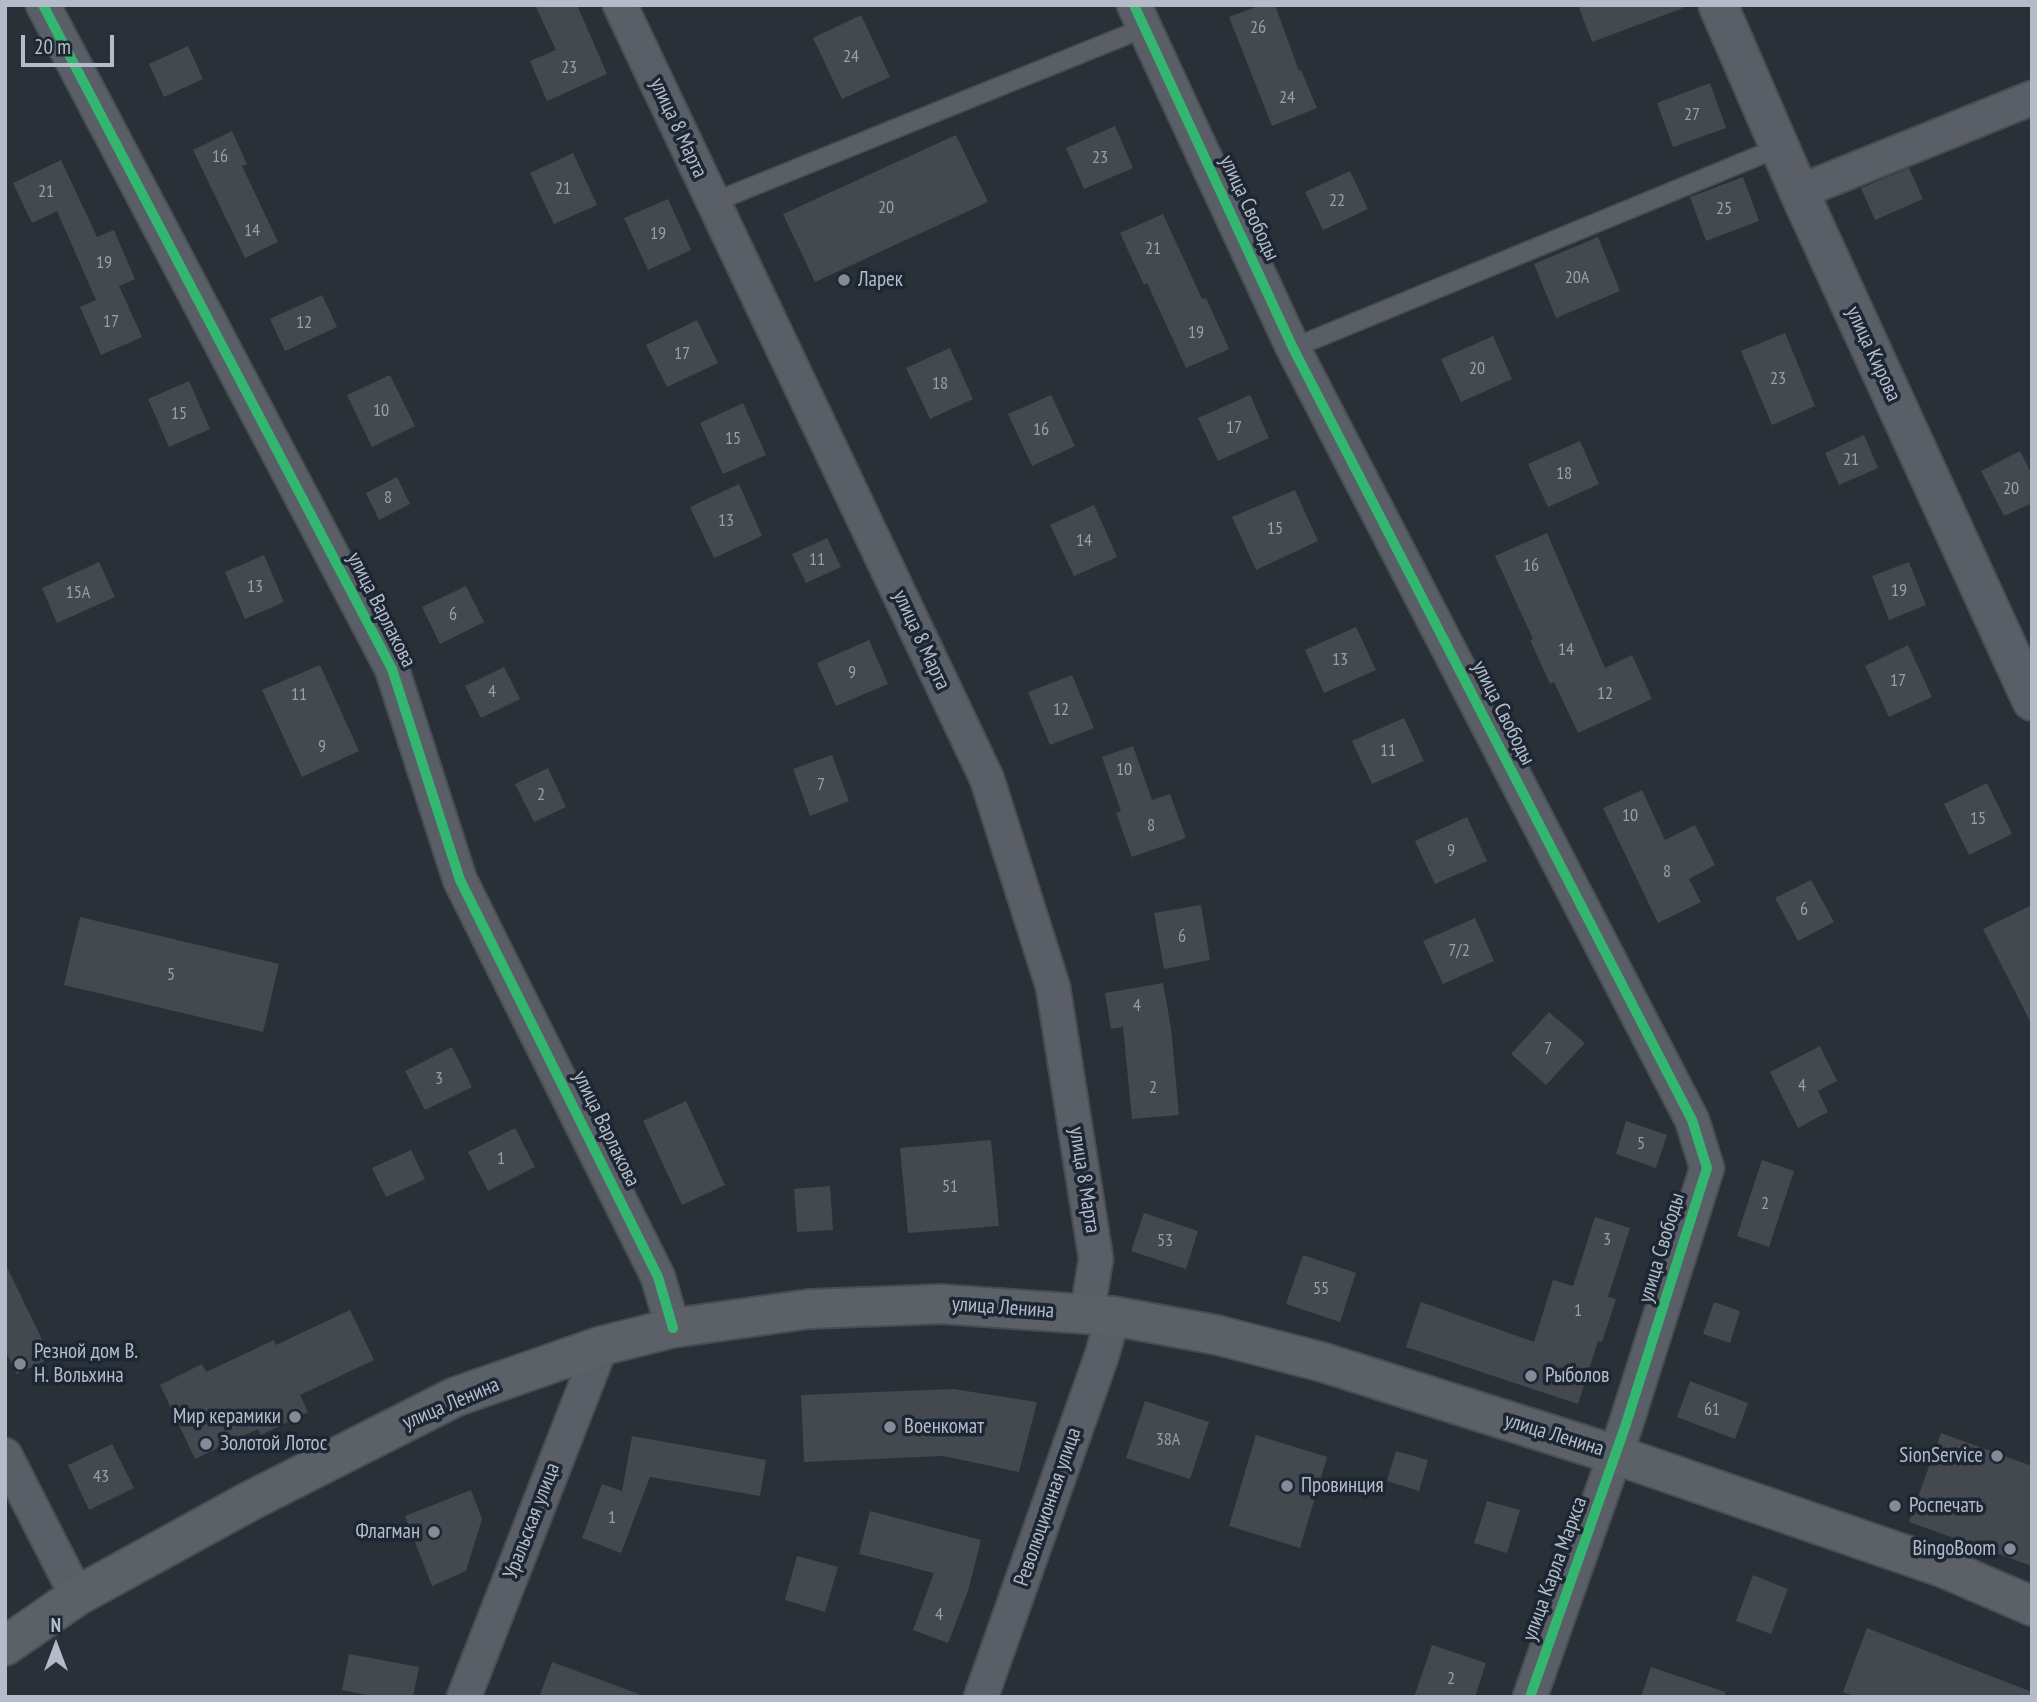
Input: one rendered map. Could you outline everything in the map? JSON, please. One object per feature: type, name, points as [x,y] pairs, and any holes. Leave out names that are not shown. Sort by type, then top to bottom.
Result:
[{"type":"main road","name":"улица Ленина","points":[[5,1646],[77,1596],[250,1501],[455,1397],[601,1346],[673,1328],[809,1309],[942,1304],[1100,1315],[1217,1335],[1322,1362],[1616,1455],[1944,1568],[2032,1606]]},
{"type":"street","name":"улица Варлакова","points":[[43,5],[392,669],[460,880],[658,1277],[673,1328]]},
{"type":"street","name":"улица 8 Марта","points":[[620,5],[987,779],[1053,987],[1096,1259],[1100,1315]]},
{"type":"street","name":"улица Кирова","points":[[1718,5],[1799,192],[2032,701]]},
{"type":"street","name":"улица Свободы","points":[[1139,17],[1293,348],[1692,1120],[1707,1168],[1616,1455]]},
{"type":"street","points":[[1799,192],[2032,98]]},
{"type":"street","name":"Революционная улица","points":[[981,1697],[1102,1355],[1100,1315]]},
{"type":"street","name":"Уральская улица","points":[[464,1697],[601,1346]]},
{"type":"street","points":[[5,1455],[77,1596]]},
{"type":"street","name":"улица Карла Маркса","points":[[1530,1697],[1616,1455]]},
{"type":"lane","points":[[714,202],[1139,17]]},
{"type":"lane","points":[[1293,348],[1780,147]]},
{"type":"building","points":[[535,5],[577,5],[607,74],[547,101],[530,61],[556,50]]},
{"type":"building","points":[[1261,5],[1275,5],[1299,71],[1301,70],[1317,108],[1272,126],[1229,17]]},
{"type":"building","points":[[1578,5],[1682,5],[1683,8],[1592,42]]},
{"type":"building","points":[[861,15],[890,77],[842,99],[813,38]]},
{"type":"building","points":[[188,46],[203,79],[164,97],[149,64]]},
{"type":"building","points":[[1710,83],[1726,128],[1673,147],[1657,103]]},
{"type":"building","points":[[1115,126],[1133,168],[1084,189],[1066,148]]},
{"type":"building","points":[[232,131],[247,164],[242,166],[278,242],[245,258],[193,150]]},
{"type":"building","points":[[956,135],[988,202],[815,282],[783,214]]},
{"type":"building","points":[[573,153],[597,205],[554,224],[530,173]]},
{"type":"building","points":[[61,160],[97,237],[114,230],[135,279],[119,286],[142,337],[101,355],[80,307],[96,300],[57,211],[32,223],[13,183]]},
{"type":"building","points":[[1909,168],[1923,199],[1875,220],[1861,188]]},
{"type":"building","points":[[1350,171],[1368,209],[1323,230],[1305,192]]},
{"type":"building","points":[[1743,177],[1759,221],[1706,241],[1690,197]]},
{"type":"building","points":[[668,199],[691,250],[648,270],[624,218]]},
{"type":"building","points":[[1163,214],[1202,299],[1206,298],[1229,349],[1186,368],[1147,283],[1144,285],[1120,233]]},
{"type":"building","points":[[1598,237],[1620,291],[1556,318],[1534,264]]},
{"type":"building","points":[[322,295],[337,327],[285,351],[270,319]]},
{"type":"building","points":[[697,320],[718,363],[667,387],[646,345]]},
{"type":"building","points":[[1785,333],[1815,406],[1772,425],[1741,351]]},
{"type":"building","points":[[1493,336],[1512,379],[1461,402],[1441,359]]},
{"type":"building","points":[[950,348],[973,399],[930,419],[906,368]]},
{"type":"building","points":[[390,375],[415,426],[372,447],[347,395]]},
{"type":"building","points":[[189,381],[210,429],[169,447],[148,399]]},
{"type":"building","points":[[1051,395],[1075,446],[1032,466],[1008,414]]},
{"type":"building","points":[[1250,395],[1269,438],[1218,461],[1198,418]]},
{"type":"building","points":[[743,403],[766,455],[723,474],[700,423]]},
{"type":"building","points":[[1864,435],[1878,468],[1839,485],[1825,453]]},
{"type":"building","points":[[1580,441],[1599,484],[1548,507],[1528,464]]},
{"type":"building","points":[[2020,451],[2032,475],[2032,503],[2004,516],[1981,471]]},
{"type":"building","points":[[397,477],[410,504],[379,520],[366,493]]},
{"type":"building","points":[[739,484],[762,536],[714,558],[690,507]]},
{"type":"building","points":[[1295,490],[1318,541],[1256,570],[1232,517]]},
{"type":"building","points":[[1094,505],[1117,557],[1074,576],[1050,525]]},
{"type":"building","points":[[1547,533],[1605,668],[1632,655],[1652,699],[1578,733],[1554,682],[1550,684],[1530,640],[1533,639],[1495,556]]},
{"type":"building","points":[[827,538],[841,567],[806,583],[792,554]]},
{"type":"building","points":[[264,555],[284,602],[245,619],[225,572]]},
{"type":"building","points":[[99,562],[115,597],[57,623],[42,588]]},
{"type":"building","points":[[1909,562],[1926,605],[1889,620],[1872,576]]},
{"type":"building","points":[[466,586],[484,622],[440,644],[422,607]]},
{"type":"building","points":[[1356,627],[1376,670],[1324,693],[1305,650]]},
{"type":"building","points":[[869,640],[888,684],[836,706],[817,663]]},
{"type":"building","points":[[1908,645],[1932,697],[1889,717],[1865,666]]},
{"type":"building","points":[[320,665],[359,751],[302,777],[262,690]]},
{"type":"building","points":[[504,667],[520,699],[481,718],[465,686]]},
{"type":"building","points":[[1072,675],[1094,728],[1050,745],[1028,692]]},
{"type":"building","points":[[1404,718],[1424,761],[1372,784],[1352,741]]},
{"type":"building","points":[[1133,746],[1152,800],[1170,794],[1186,838],[1132,857],[1116,813],[1121,811],[1102,757]]},
{"type":"building","points":[[832,755],[849,801],[810,816],[793,769]]},
{"type":"building","points":[[548,768],[566,807],[534,822],[515,784]]},
{"type":"building","points":[[1987,783],[2012,834],[1969,855],[1944,804]]},
{"type":"building","points":[[1642,790],[1665,840],[1695,825],[1715,865],[1689,879],[1701,902],[1658,923],[1603,808]]},
{"type":"building","points":[[1467,817],[1487,861],[1435,884],[1415,841]]},
{"type":"building","points":[[1811,880],[1834,922],[1798,941],[1775,898]]},
{"type":"building","points":[[1201,905],[1210,960],[1164,969],[1154,913]]},
{"type":"building","points":[[2032,905],[2032,1025],[1983,929]]},
{"type":"building","points":[[80,917],[279,964],[263,1032],[64,985]]},
{"type":"building","points":[[1475,918],[1494,961],[1443,984],[1423,941]]},
{"type":"building","points":[[1163,983],[1171,1028],[1179,1115],[1132,1119],[1123,1027],[1111,1029],[1105,993]]},
{"type":"building","points":[[1549,1012],[1585,1043],[1546,1085],[1511,1054]]},
{"type":"building","points":[[1820,1046],[1837,1081],[1818,1091],[1828,1112],[1798,1128],[1770,1072]]},
{"type":"building","points":[[452,1047],[472,1087],[425,1110],[405,1071]]},
{"type":"building","points":[[686,1101],[725,1185],[682,1205],[643,1121]]},
{"type":"building","points":[[1626,1121],[1667,1135],[1656,1168],[1616,1154]]},
{"type":"building","points":[[515,1128],[535,1167],[488,1191],[468,1152]]},
{"type":"building","points":[[991,1140],[999,1226],[908,1233],[900,1148]]},
{"type":"building","points":[[411,1150],[425,1179],[386,1197],[372,1168]]},
{"type":"building","points":[[1762,1160],[1794,1171],[1769,1247],[1737,1236]]},
{"type":"building","points":[[830,1186],[833,1230],[797,1232],[794,1189]]},
{"type":"building","points":[[1144,1213],[1198,1231],[1186,1269],[1131,1251]]},
{"type":"building","points":[[1595,1217],[1630,1228],[1608,1297],[1616,1299],[1602,1342],[1598,1341],[1578,1404],[1406,1347],[1421,1302],[1534,1342],[1553,1280],[1573,1286]]},
{"type":"building","points":[[1303,1255],[1356,1273],[1340,1322],[1286,1304]]},
{"type":"building","points":[[5,1263],[51,1358],[17,1374],[5,1350]]},
{"type":"building","points":[[1714,1302],[1740,1311],[1730,1343],[1703,1334]]},
{"type":"building","points":[[350,1310],[374,1360],[300,1395],[308,1412],[261,1435],[258,1429],[195,1459],[160,1385],[202,1364],[206,1372],[274,1340],[276,1345]]},
{"type":"building","points":[[1690,1381],[1748,1403],[1735,1439],[1677,1417]]},
{"type":"building","points":[[953,1389],[1037,1402],[1019,1472],[943,1456],[804,1462],[801,1395]]},
{"type":"building","points":[[1145,1401],[1209,1422],[1190,1479],[1126,1458]]},
{"type":"building","points":[[1941,1433],[2032,1466],[2032,1566],[1909,1522]]},
{"type":"building","points":[[1256,1435],[1327,1457],[1300,1548],[1229,1526]]},
{"type":"building","points":[[632,1436],[766,1460],[760,1496],[650,1477],[621,1553],[582,1538],[602,1484],[622,1491]]},
{"type":"building","points":[[112,1444],[134,1488],[89,1510],[68,1465]]},
{"type":"building","points":[[1396,1451],[1428,1460],[1419,1491],[1387,1481]]},
{"type":"building","points":[[471,1490],[482,1519],[466,1571],[432,1586],[405,1516]]},
{"type":"building","points":[[1487,1501],[1520,1510],[1507,1553],[1474,1543]]},
{"type":"building","points":[[870,1511],[981,1540],[968,1591],[948,1643],[913,1630],[934,1573],[859,1554]]},
{"type":"building","points":[[797,1556],[838,1567],[825,1612],[785,1600]]},
{"type":"building","points":[[1753,1575],[1788,1589],[1771,1634],[1736,1621]]},
{"type":"building","points":[[1867,1628],[2032,1692],[2032,1697],[1856,1697],[1843,1692]]},
{"type":"building","points":[[1432,1645],[1486,1663],[1475,1697],[1414,1697]]},
{"type":"building","points":[[349,1654],[419,1667],[413,1697],[377,1697],[342,1690]]},
{"type":"building","points":[[552,1662],[639,1694],[638,1697],[539,1697]]},
{"type":"building","points":[[1651,1667],[1725,1692],[1725,1697],[1641,1697]]},
{"type":"cycle path","points":[[43,5],[392,669],[460,880],[658,1277],[673,1328]]},
{"type":"cycle path","points":[[1134,5],[1293,348],[1692,1120],[1707,1168],[1625,1427],[1530,1697]]},
{"type":"place","name":"Ларек","points":[[844,280]]},
{"type":"place","name":"Резной дом В. Н. Вольхина","points":[[20,1364]]},
{"type":"place","name":"Рыболов","points":[[1531,1376]]},
{"type":"place","name":"Мир керамики","points":[[295,1417]]},
{"type":"place","name":"Военкомат","points":[[890,1427]]},
{"type":"place","name":"Золотой Лотос","points":[[206,1444]]},
{"type":"place","name":"SionService","points":[[1997,1456]]},
{"type":"place","name":"Провинция","points":[[1287,1486]]},
{"type":"place","name":"Роспечать","points":[[1895,1506]]},
{"type":"place","name":"Флагман","points":[[434,1532]]},
{"type":"place","name":"BingoBoom","points":[[2010,1549]]}]
